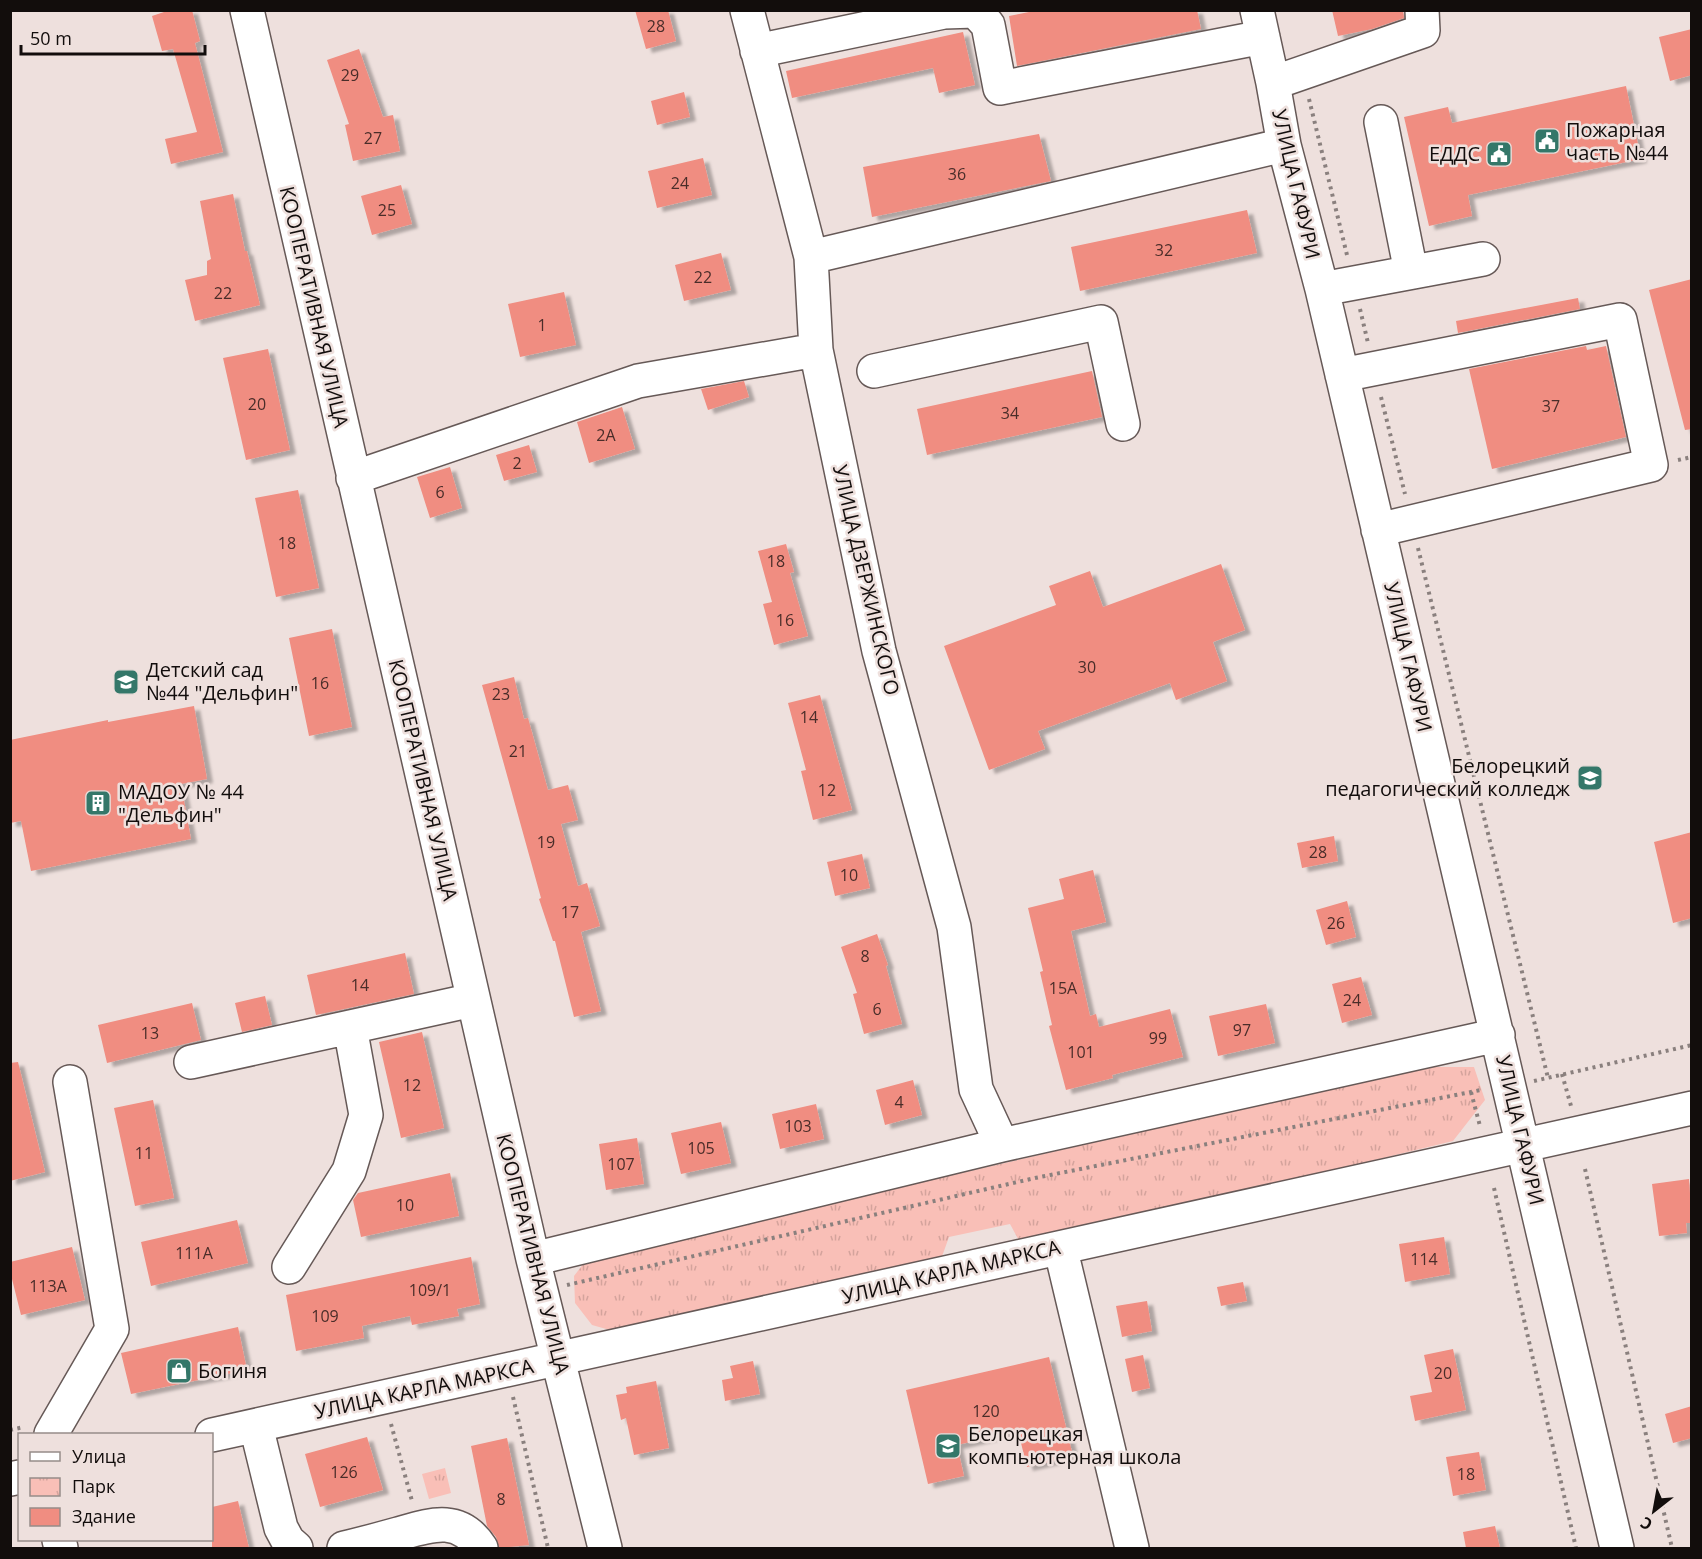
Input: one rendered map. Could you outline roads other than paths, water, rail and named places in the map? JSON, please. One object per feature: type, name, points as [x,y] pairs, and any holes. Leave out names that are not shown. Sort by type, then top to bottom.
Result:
[{"type":"street","name":"КООПЕРАТИВНАЯ УЛИЦА","points":[[247,10],[473,1000],[601,1548]]},
{"type":"street","name":"УЛИЦА ДЗЕРЖИНСКОГО","points":[[747,10],[811,257],[816,350],[879,651],[954,927],[976,1089],[1002,1145]]},
{"type":"street","points":[[757,51],[944,12],[975,10],[988,25],[1000,88],[1260,24]]},
{"type":"street","points":[[1273,82],[1424,31],[1422,10]]},
{"type":"street","name":"УЛИЦА ГАФУРИ","points":[[1260,24],[1284,145],[1322,289],[1617,1548]]},
{"type":"street","points":[[1381,122],[1411,272]]},
{"type":"street","points":[[811,257],[1284,145]]},
{"type":"street","points":[[1322,289],[1483,259]]},
{"type":"street","points":[[1341,375],[1620,320],[1651,465],[1378,531]]},
{"type":"street","points":[[874,371],[1101,322],[1123,424]]},
{"type":"street","points":[[353,478],[638,381],[816,350]]},
{"type":"street","points":[[191,1062],[473,1000]]},
{"type":"street","points":[[289,1267],[349,1170],[366,1115],[350,1027]]},
{"type":"street","points":[[533,1259],[1002,1145],[1498,1035]]},
{"type":"street","points":[[52,1433],[112,1329],[70,1082]]},
{"type":"street","name":"УЛИЦА КАРЛА МАРКСА","points":[[213,1435],[1692,1108]]},
{"type":"street","points":[[1059,1248],[1132,1548]]},
{"type":"street","points":[[256,1426],[281,1528],[288,1541],[296,1548]]},
{"type":"street","points":[[344,1548],[420,1528],[445,1524],[460,1528],[469,1534],[481,1548]]},
{"type":"place","name":"Пожарная часть №44","points":[[1547,141]]},
{"type":"place","name":"ЕДДС","points":[[1499,154]]},
{"type":"place","name":"Детский сад №44 \"Дельфин\"","points":[[126,682]]},
{"type":"place","name":"Белорецкий педагогический колледж","points":[[1590,778]]},
{"type":"place","name":"МАДОУ № 44 \"Дельфин\"","points":[[98,803]]},
{"type":"place","name":"Богиня","points":[[179,1371]]},
{"type":"place","name":"Белорецкая компьютерная школа","points":[[948,1446]]}]
